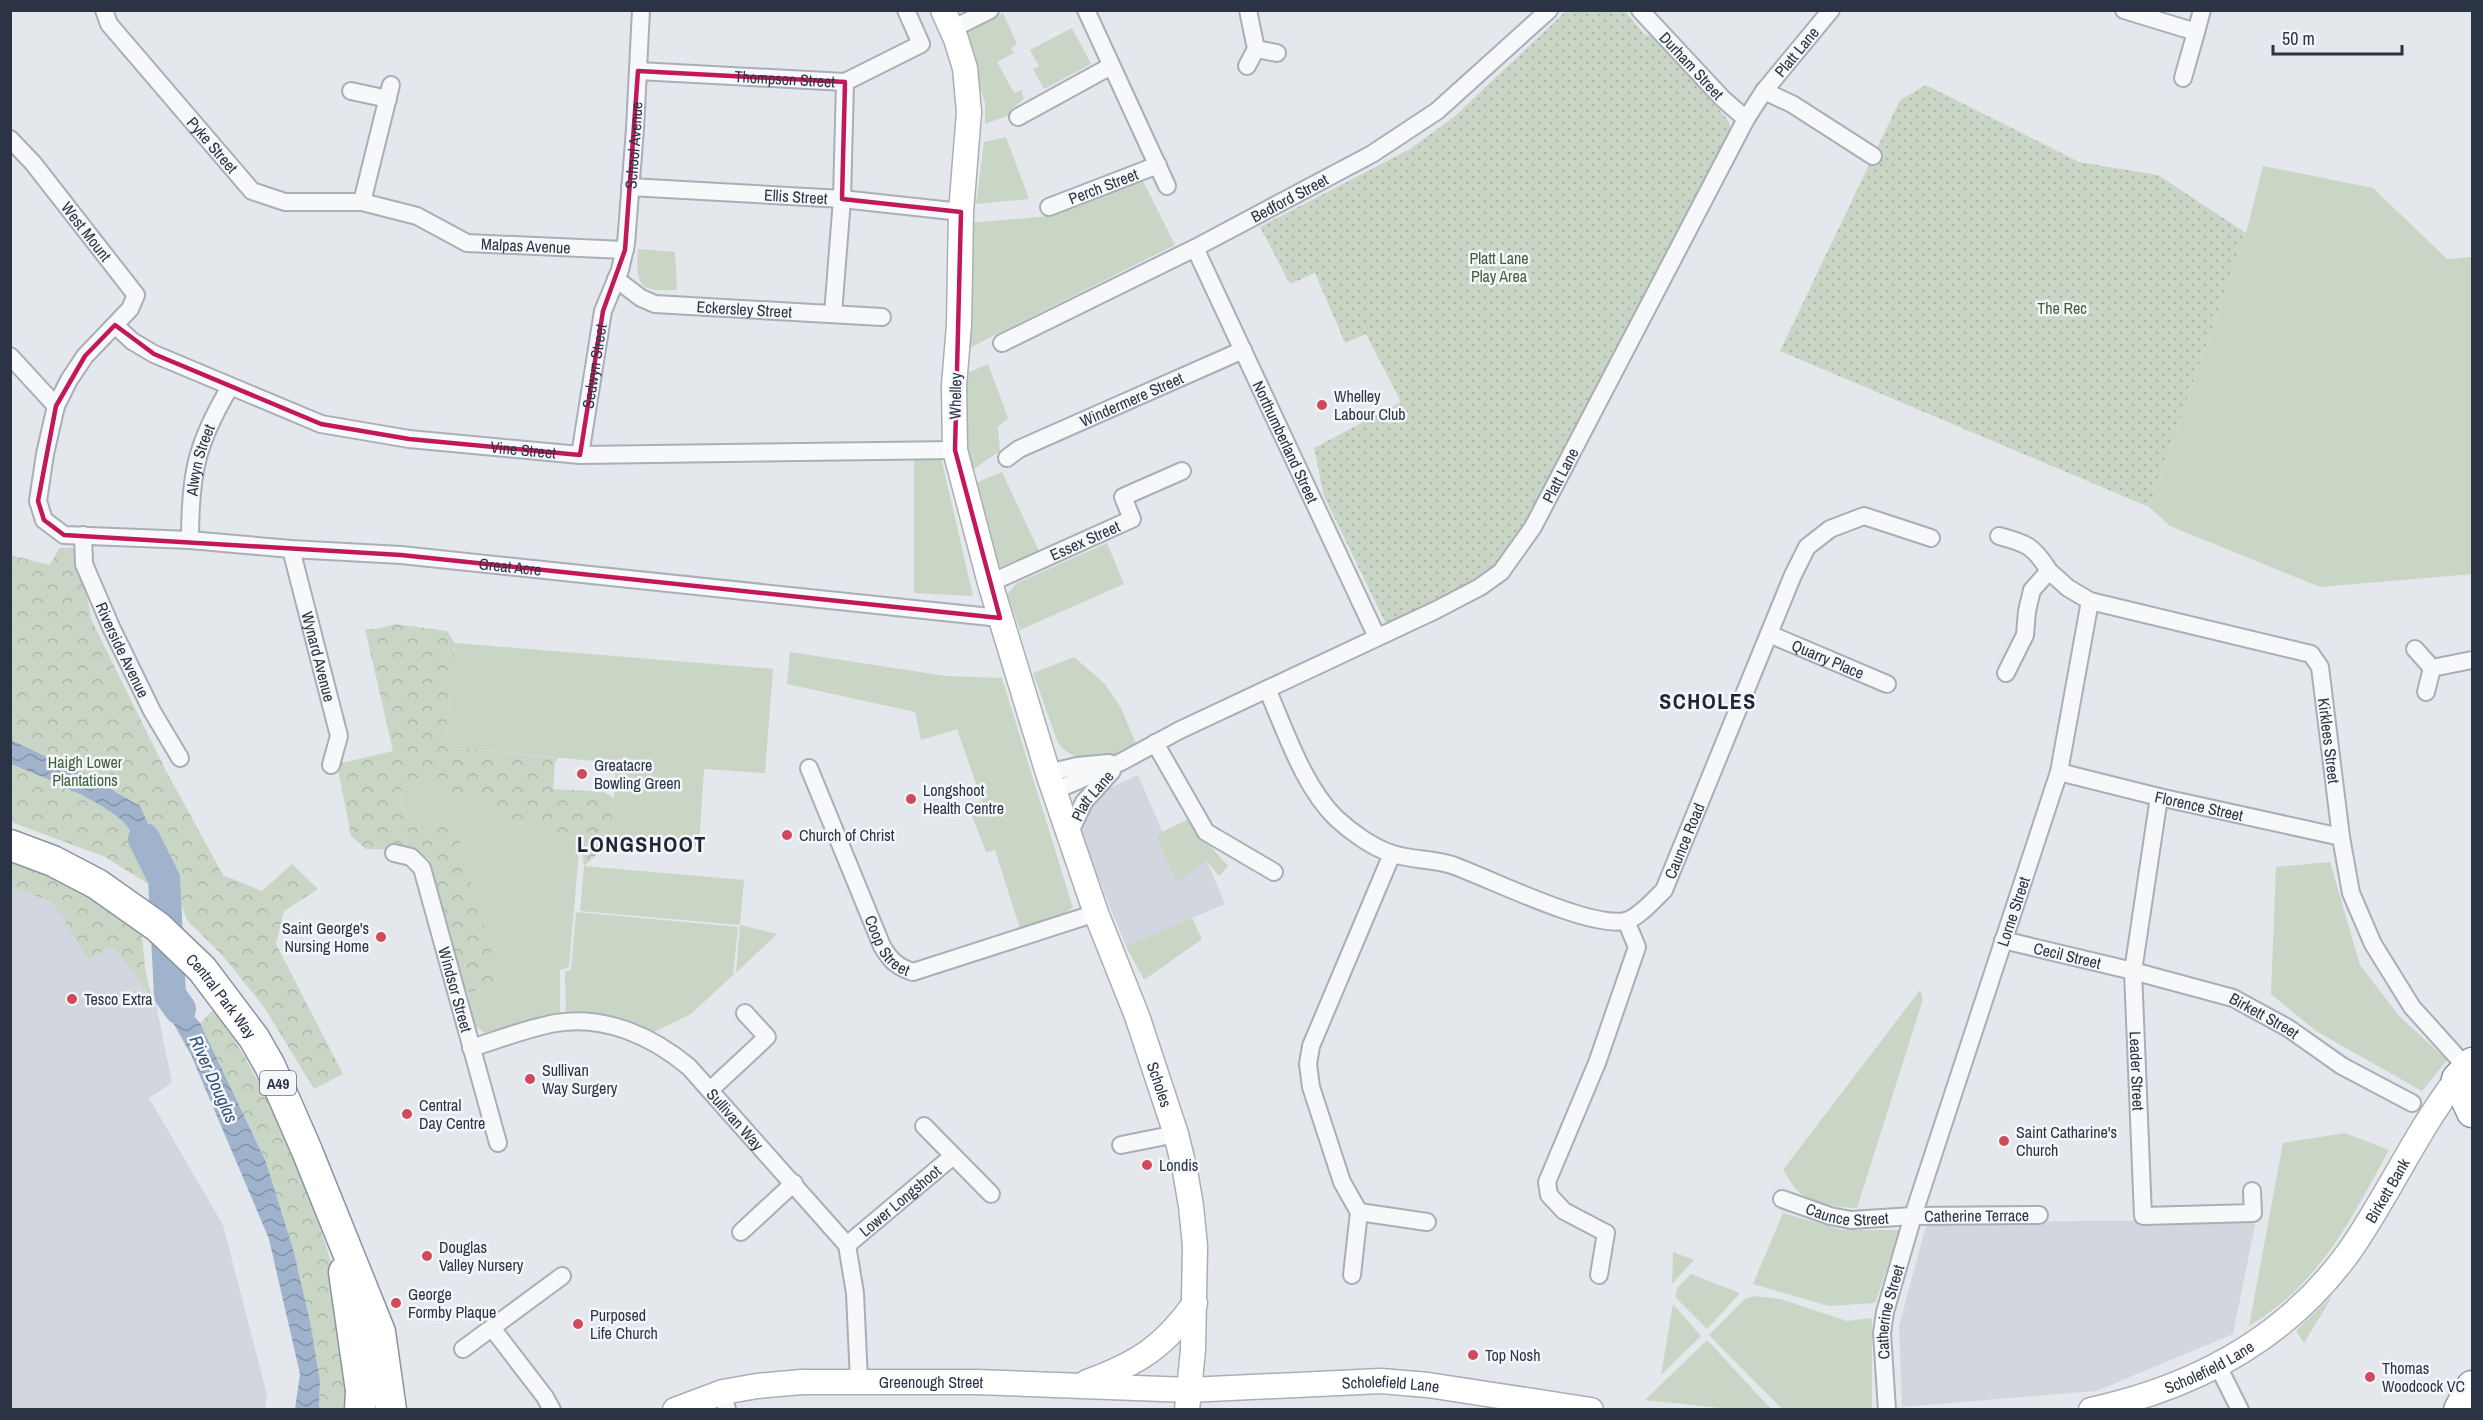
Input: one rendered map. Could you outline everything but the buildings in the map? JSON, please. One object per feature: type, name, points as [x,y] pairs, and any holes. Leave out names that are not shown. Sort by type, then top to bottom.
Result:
[{"type":"highway","name":"Central Park Way","points":[[10,845],[53,861],[96,884],[144,917],[187,954],[235,1011],[270,1066],[380,1332],[391,1410]]},
{"type":"highway","points":[[2466,1070],[2472,1112]]},
{"type":"highway","name":"Central Park Way","points":[[338,1230],[361,1391],[360,1410]]},
{"type":"highway","points":[[2459,1410],[2472,1386]]},
{"type":"street","name":"Pyke Street","points":[[104,10],[109,24],[252,191],[285,202],[362,202]]},
{"type":"street","name":"School Avenue","points":[[616,279],[625,250],[641,10]]},
{"type":"street","name":"Thompson Street","points":[[638,71],[845,82],[921,44],[906,10]]},
{"type":"street","points":[[947,20],[990,10]]},
{"type":"street","points":[[1086,10],[1167,186]]},
{"type":"street","points":[[1247,66],[1256,49],[1248,10]]},
{"type":"street","name":"Bedford Street","points":[[1002,343],[1195,248],[1372,154],[1419,124],[1453,97],[1549,10]]},
{"type":"street","name":"Durham Street","points":[[1641,10],[1723,99],[1746,118]]},
{"type":"street","name":"Platt Lane","points":[[1051,782],[1121,762],[1155,743],[1377,638],[1480,586],[1500,572],[1533,527],[1746,118],[1764,91],[1831,10]]},
{"type":"street","points":[[2124,10],[2196,32]]},
{"type":"street","points":[[2183,78],[2202,10]]},
{"type":"street","name":"Whelley","points":[[947,20],[965,68],[969,112],[961,212],[954,386],[955,450],[1000,618],[1051,782]]},
{"type":"street","points":[[1256,49],[1277,53]]},
{"type":"street","points":[[1018,117],[1111,66]]},
{"type":"street","points":[[833,314],[843,199],[845,82]]},
{"type":"street","points":[[351,91],[390,92],[362,202]]},
{"type":"street","points":[[1764,91],[1792,104],[1873,156]]},
{"type":"street","name":"West Mount","points":[[10,139],[33,163],[136,295],[130,309],[115,325]]},
{"type":"street","name":"Perch Street","points":[[1049,207],[1158,165]]},
{"type":"street","name":"Ellis Street","points":[[630,187],[843,199],[961,212]]},
{"type":"street","name":"Malpas Avenue","points":[[362,202],[417,216],[466,243],[625,250]]},
{"type":"street","name":"Northumberland Street","points":[[1195,248],[1377,638]]},
{"type":"street","name":"Eckersley Street","points":[[616,279],[641,298],[655,304],[882,317]]},
{"type":"street","name":"Sedwyn Street","points":[[580,455],[603,311],[616,279]]},
{"type":"street","points":[[10,356],[56,406],[85,356],[115,325]]},
{"type":"street","name":"Vine Street","points":[[115,325],[132,342],[154,354],[321,424],[409,439],[580,455],[955,450]]},
{"type":"street","name":"Windermere Street","points":[[1013,449],[1243,350]]},
{"type":"street","name":"Alwyn Street","points":[[190,540],[190,500],[196,458],[211,418],[230,387]]},
{"type":"street","name":"Great Acre","points":[[56,406],[45,454],[38,501],[44,520],[64,535],[190,540],[291,549],[401,555],[1000,618]]},
{"type":"street","name":"Essex Street","points":[[990,583],[1131,519],[1123,497],[1182,471]]},
{"type":"street","name":"Caunce Road","points":[[1626,921],[1646,908],[1664,890],[1793,575],[1807,547],[1830,528],[1864,516],[1930,538]]},
{"type":"street","name":"Riverside Avenue","points":[[83,535],[84,564],[106,616],[152,711],[180,758]]},
{"type":"street","name":"Kirklees Street","points":[[1999,536],[2032,547],[2049,570],[2068,588],[2090,601],[2311,654],[2320,667],[2350,893],[2373,944],[2404,996],[2466,1070]]},
{"type":"street","name":"Wynard Avenue","points":[[291,549],[339,736],[331,765]]},
{"type":"street","points":[[2007,674],[2025,635],[2032,590],[2049,570]]},
{"type":"street","name":"Lorne Street","points":[[1913,1216],[2059,772],[2090,601]]},
{"type":"street","name":"Quarry Place","points":[[1769,634],[1887,684]]},
{"type":"street","points":[[2415,649],[2432,668]]},
{"type":"street","points":[[2432,668],[2472,660]]},
{"type":"street","points":[[2426,692],[2432,668]]},
{"type":"street","points":[[1267,689],[1305,774],[1318,797],[1335,817],[1359,837],[1392,854],[1449,864],[1591,919],[1626,921],[1637,947],[1597,1063],[1547,1182],[1549,1196],[1564,1211],[1606,1233],[1599,1275]]},
{"type":"street","points":[[1155,743],[1206,832],[1274,872]]},
{"type":"street","name":"Platt Lane","points":[[1069,834],[1077,813],[1089,795],[1121,762]]},
{"type":"street","name":"Coop Street","points":[[809,768],[882,946],[890,959],[900,968],[913,972],[1096,913]]},
{"type":"street","name":"Florence Street","points":[[2059,772],[2159,797],[2341,837]]},
{"type":"street","name":"Scholes","points":[[1051,782],[1096,913],[1137,1016],[1176,1134],[1191,1206],[1195,1245],[1195,1303],[1188,1400]]},
{"type":"street","name":"Leader Street","points":[[2159,797],[2133,971],[2143,1216],[2253,1213],[2252,1191]]},
{"type":"street","name":"Windsor Street","points":[[394,853],[411,857],[422,868],[498,1143]]},
{"type":"street","points":[[1352,1275],[1359,1212],[1342,1182],[1325,1134],[1311,1087],[1308,1064],[1311,1046],[1392,854]]},
{"type":"street","name":"Cecil Street","points":[[2003,940],[2133,971]]},
{"type":"street","name":"Birkett Street","points":[[2133,971],[2233,998],[2288,1028],[2342,1066],[2386,1083],[2412,1104]]},
{"type":"street","points":[[710,1090],[767,1037],[745,1013]]},
{"type":"street","name":"Sullivan Way","points":[[471,1048],[554,1023],[600,1023],[630,1031],[659,1044],[689,1066],[847,1245]]},
{"type":"street","name":"Birkett Bank","points":[[2310,1296],[2351,1249],[2416,1142],[2466,1070]]},
{"type":"street","name":"Lower Longshoot","points":[[924,1126],[991,1194]]},
{"type":"street","points":[[1121,1145],[1176,1134]]},
{"type":"street","name":"Lower Longshoot","points":[[847,1245],[953,1156]]},
{"type":"street","points":[[741,1232],[794,1183]]},
{"type":"street","name":"Caunce Street","points":[[1782,1199],[1841,1219],[1913,1216]]},
{"type":"street","points":[[1359,1212],[1427,1222]]},
{"type":"street","name":"Catherine Terrace","points":[[1913,1216],[2039,1215]]},
{"type":"street","name":"Catherine Street","points":[[1887,1410],[1882,1322],[1913,1216]]},
{"type":"street","points":[[847,1245],[855,1293],[859,1381]]},
{"type":"street","points":[[463,1349],[562,1275]]},
{"type":"street","name":"Scholefield Lane","points":[[2091,1410],[2170,1388],[2218,1366],[2260,1340],[2310,1296]]},
{"type":"street","points":[[1079,1384],[1114,1372],[1145,1356],[1163,1342],[1195,1303]]},
{"type":"street","points":[[492,1328],[545,1396],[552,1410]]},
{"type":"street","points":[[2218,1366],[2240,1410]]},
{"type":"street","name":"Greenough Street","points":[[675,1410],[725,1401],[791,1383],[859,1381],[1079,1384],[1141,1389],[1188,1400]]},
{"type":"street","name":"Scholefield Lane","points":[[1188,1400],[1381,1381],[1428,1385],[1535,1405],[1591,1410]]},
{"type":"highlighted area","points":[[638,71],[845,82],[842,199],[961,212],[955,450],[1000,618],[401,555],[64,535],[44,520],[38,501],[56,406],[85,356],[115,325],[154,354],[321,424],[409,439],[580,455],[603,311],[625,250]]},
{"type":"shaded area","points":[[1138,775],[1182,877],[1207,861],[1225,904],[1126,946],[1083,840],[1082,828],[1089,805],[1099,793]]},
{"type":"shaded area","points":[[10,882],[94,919],[147,982],[156,1004],[172,1083],[149,1098],[223,1225],[267,1395],[265,1409],[11,1409]]},
{"type":"shaded area","points":[[2256,1220],[2233,1334],[2096,1391],[1902,1407],[1899,1326],[1927,1222]]},
{"type":"green space","name":"Platt Lane Play Area","points":[[1566,11],[1625,11],[1644,34],[1655,37],[1728,120],[1732,134],[1528,526],[1480,583],[1386,624],[1324,496],[1314,448],[1401,402],[1366,334],[1345,343],[1315,273],[1290,284],[1260,227],[1410,149],[1455,116]]},
{"type":"green space","points":[[1003,13],[1017,44],[1011,48],[1014,53],[997,62],[1014,93],[1021,90],[1024,99],[1011,109],[1012,114],[985,124],[985,103],[964,34]]},
{"type":"green space","points":[[1072,28],[1091,64],[1044,89],[1033,69],[1039,66],[1030,50]]},
{"type":"green space","name":"The Rec","points":[[1926,85],[2079,162],[2158,175],[2246,233],[2149,507],[1780,351],[1900,100]]},
{"type":"green space","points":[[1006,137],[1029,199],[976,204],[984,142]]},
{"type":"green space","points":[[2263,166],[2373,188],[2447,259],[2472,257],[2472,574],[2320,587],[2170,526],[2149,507],[2246,233]]},
{"type":"green space","points":[[1143,181],[1175,245],[963,351],[968,223],[1050,216]]},
{"type":"green space","points":[[638,249],[675,252],[677,290],[654,290],[642,284],[638,271]]},
{"type":"green space","points":[[988,364],[1008,418],[998,427],[1000,451],[972,470],[967,462],[965,374]]},
{"type":"green space","points":[[941,457],[973,596],[914,593],[914,459]]},
{"type":"green space","points":[[1002,472],[1039,551],[1000,567],[973,484]]},
{"type":"green space","points":[[1107,543],[1124,584],[1020,630],[1007,594],[1017,583]]},
{"type":"green space","name":"Haigh Lower Plantations","points":[[59,548],[72,548],[80,555],[91,619],[164,767],[223,875],[262,891],[292,864],[318,889],[284,911],[276,944],[343,1074],[314,1089],[264,1007],[222,955],[187,920],[181,904],[105,857],[11,822],[10,555],[50,565]]},
{"type":"green space","points":[[395,624],[447,631],[455,643],[445,747],[558,758],[555,763],[553,789],[604,792],[614,798],[611,842],[584,866],[580,840],[500,818],[483,803],[418,779],[402,787],[400,805],[409,815],[456,830],[501,985],[468,993],[460,979],[429,859],[411,850],[366,849],[351,836],[337,764],[393,751],[365,629],[377,629]]},
{"type":"green space","points":[[455,643],[773,669],[765,773],[704,769],[699,847],[611,842],[616,763],[445,747]]},
{"type":"green space","points":[[790,652],[946,676],[1002,678],[1073,908],[1022,935],[995,850],[986,852],[968,806],[982,801],[957,729],[921,740],[915,712],[787,684]]},
{"type":"green space","points":[[1074,657],[1104,683],[1121,708],[1137,746],[1106,757],[1085,758],[1066,751],[1058,743],[1033,673]]},
{"type":"green space","points":[[418,779],[483,803],[500,818],[580,840],[569,967],[560,970],[560,1013],[485,1033],[473,1025],[468,993],[500,985],[456,831],[409,815],[400,805],[402,787]]},
{"type":"green space","points":[[1187,820],[1228,866],[1219,876],[1207,861],[1177,882],[1158,840],[1159,833]]},
{"type":"green space","points":[[11,855],[44,868],[130,921],[142,936],[151,996],[113,946],[88,959],[53,902],[11,887]]},
{"type":"green space","points":[[2330,862],[2360,965],[2399,1016],[2447,1060],[2422,1091],[2316,1031],[2271,994],[2276,867]]},
{"type":"green space","points":[[584,866],[744,880],[740,925],[580,911]]},
{"type":"green space","points":[[576,912],[738,927],[733,975],[691,1014],[650,1034],[566,1018],[565,972],[571,969]]},
{"type":"green space","points":[[1192,918],[1202,939],[1144,980],[1126,946]]},
{"type":"green space","points":[[740,925],[777,934],[736,973]]},
{"type":"green space","points":[[1920,990],[1923,999],[1857,1208],[1827,1205],[1806,1197],[1795,1188],[1783,1170]]},
{"type":"green space","points":[[214,1009],[243,1054],[271,1105],[299,1165],[325,1243],[342,1297],[347,1357],[344,1409],[319,1409],[320,1381],[310,1321],[293,1249],[266,1162],[200,1023]]},
{"type":"green space","points":[[2345,1133],[2389,1150],[2332,1248],[2296,1290],[2249,1326],[2283,1143]]},
{"type":"green space","points":[[1783,1213],[1842,1230],[1900,1230],[1875,1303],[1829,1306],[1753,1284]]},
{"type":"green space","points":[[1673,1252],[1694,1260],[1672,1284]]},
{"type":"green space","points":[[1691,1274],[1740,1293],[1707,1329],[1675,1297],[1678,1287]]},
{"type":"green space","points":[[2333,1295],[2304,1343],[2296,1331]]},
{"type":"green space","points":[[1754,1296],[1780,1299],[1847,1321],[1872,1318],[1872,1409],[1782,1409],[1709,1335],[1745,1299]]},
{"type":"green space","points":[[1673,1304],[1701,1336],[1661,1375]]},
{"type":"green space","points":[[1707,1340],[1771,1409],[1730,1409],[1645,1400]]},
{"type":"water","points":[[11,740],[91,778],[140,806],[171,875],[152,881],[129,829],[108,810],[75,792],[11,764]]},
{"type":"water","points":[[154,955],[173,974],[179,999],[200,1023],[266,1162],[293,1249],[310,1321],[320,1381],[319,1409],[295,1409],[300,1374],[269,1239],[191,1055],[170,1017]]},
{"type":"waterway","name":"River Douglas","points":[[144,839],[164,879],[170,995],[180,1009]]},
{"type":"place","name":"Whelley Labour Club","points":[[1322,405]]},
{"type":"place","name":"Greatacre Bowling Green","points":[[582,774]]},
{"type":"place","name":"Longshoot Health Centre","points":[[911,799]]},
{"type":"place","name":"Church of Christ","points":[[787,835]]},
{"type":"place","name":"Saint George's Nursing Home","points":[[381,937]]},
{"type":"place","name":"Tesco Extra","points":[[72,999]]},
{"type":"place","name":"Sullivan Way Surgery","points":[[530,1079]]},
{"type":"place","name":"Central Day Centre","points":[[407,1114]]},
{"type":"place","name":"Saint Catharine's Church","points":[[2004,1141]]},
{"type":"place","name":"Londis","points":[[1147,1165]]},
{"type":"place","name":"Douglas Valley Nursery","points":[[427,1256]]},
{"type":"place","name":"George Formby Plaque","points":[[396,1303]]},
{"type":"place","name":"Purposed Life Church","points":[[578,1324]]},
{"type":"place","name":"Top Nosh","points":[[1473,1355]]},
{"type":"place","name":"Thomas Woodcock VC","points":[[2370,1377]]},
{"type":"district","name":"SCHOLES","points":[[1708,701]]},
{"type":"district","name":"LONGSHOOT","points":[[642,844]]}]
